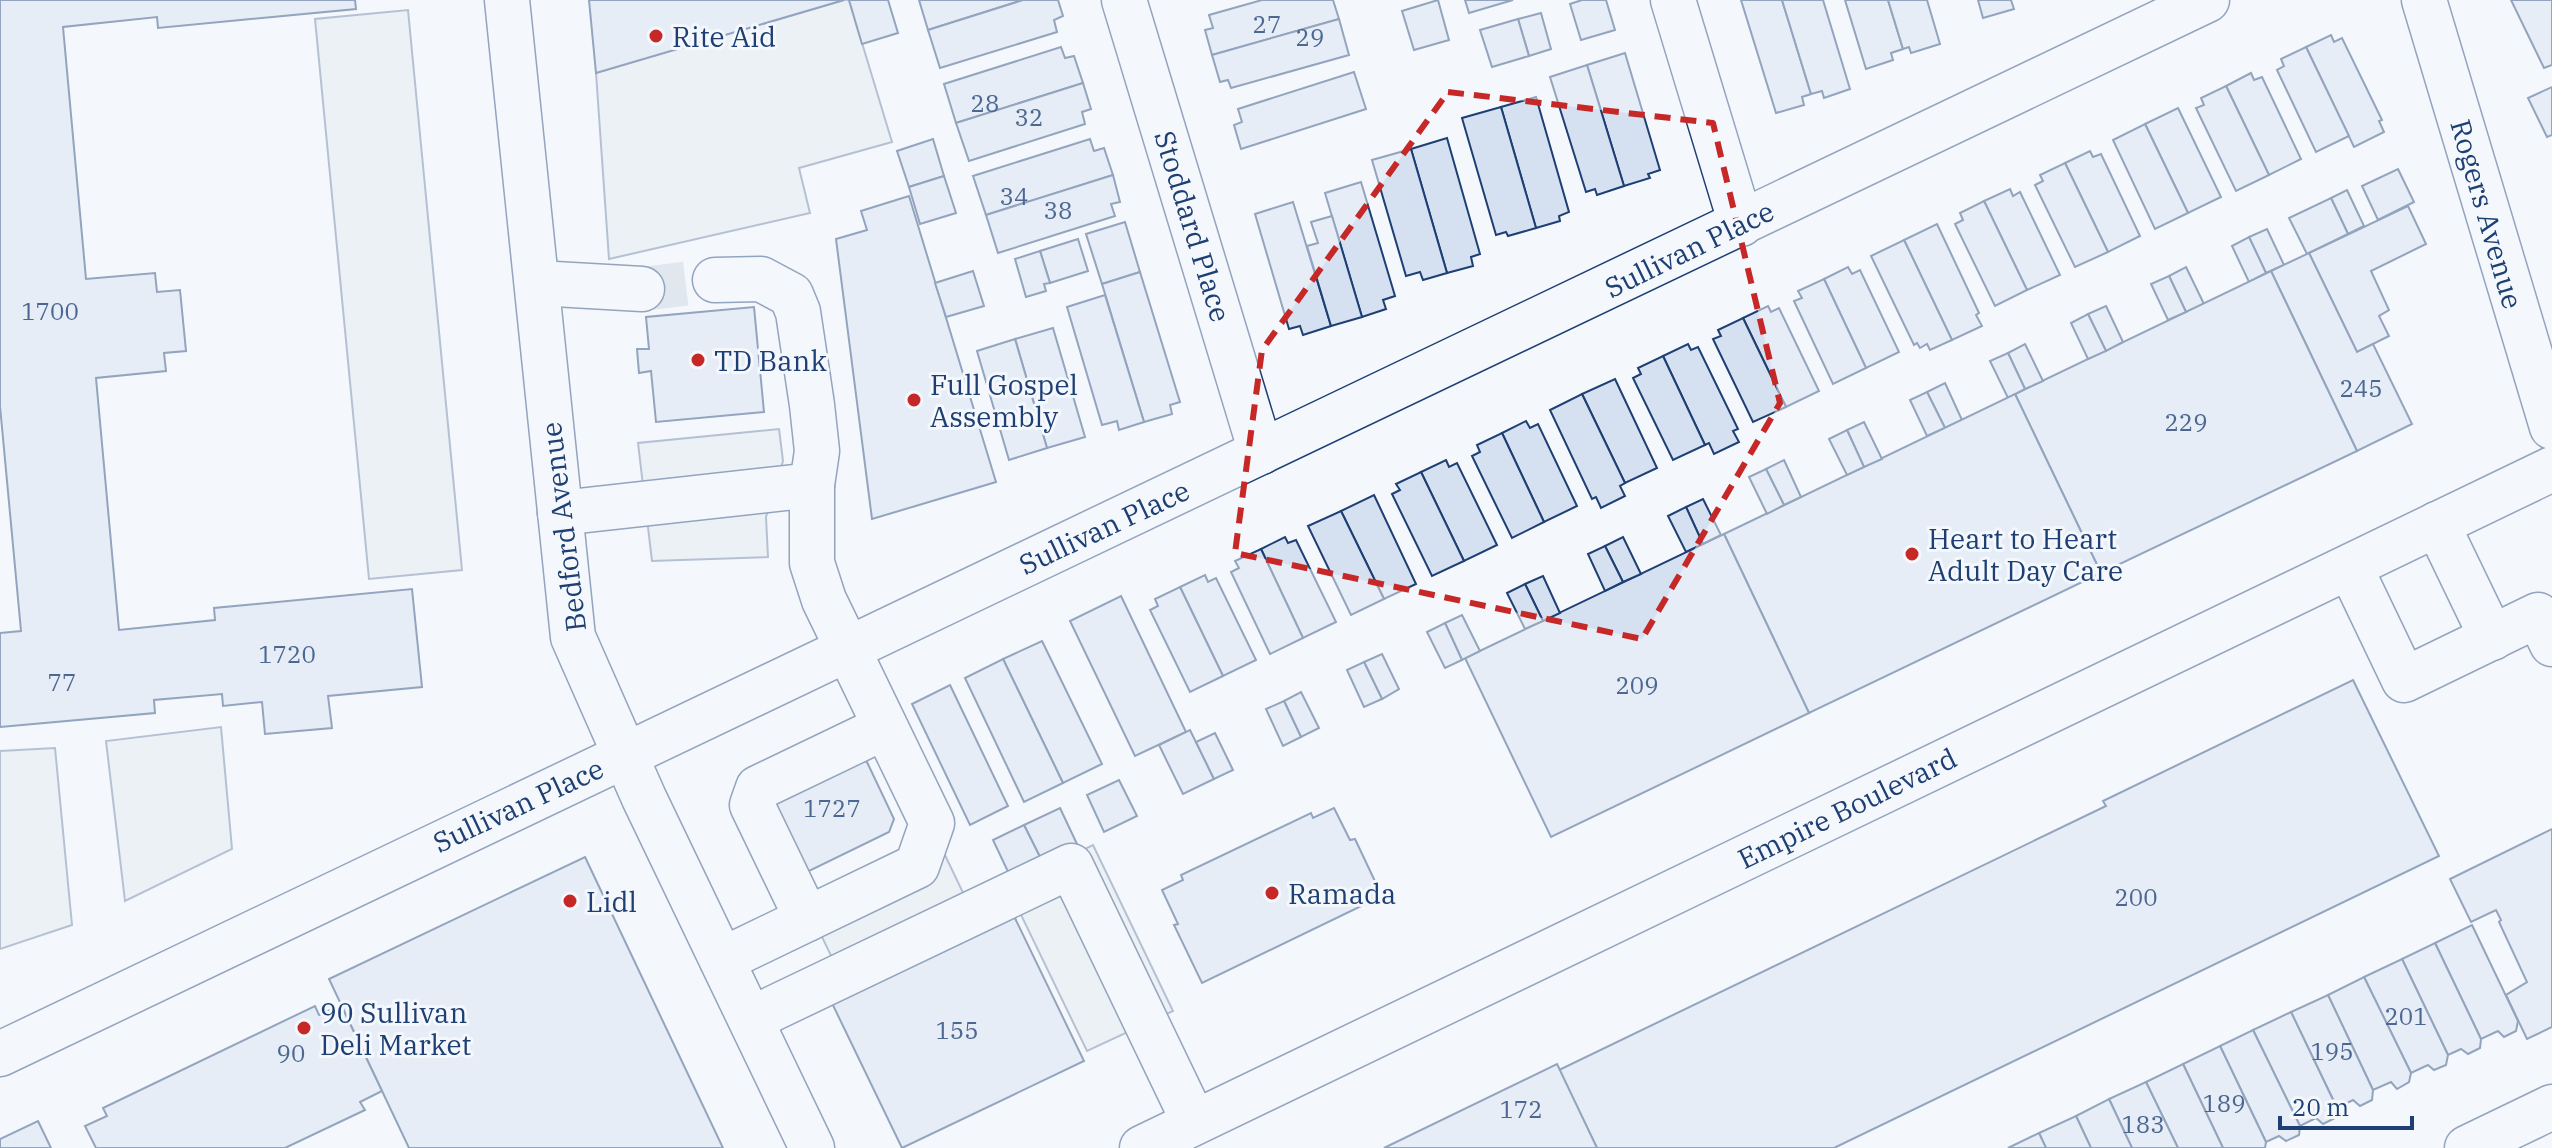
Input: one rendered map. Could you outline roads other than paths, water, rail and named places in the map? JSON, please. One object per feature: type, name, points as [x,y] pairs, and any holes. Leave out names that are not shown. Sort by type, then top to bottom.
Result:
[{"type":"street","name":"Bedford Avenue","points":[[507,0],[573,637],[624,755],[812,1148]]},
{"type":"street","name":"Stoddard Place","points":[[1124,0],[1261,452]]},
{"type":"street","points":[[1673,0],[1741,224]]},
{"type":"street","name":"Sullivan Place","points":[[0,1054],[2207,0]]},
{"type":"street","name":"Rogers Avenue","points":[[2424,0],[2552,427]]},
{"type":"street","points":[[715,280],[761,279],[791,295],[798,312],[817,451],[812,485],[812,563],[824,600],[932,823],[917,866],[722,960]]},
{"type":"street","points":[[537,283],[642,289]]},
{"type":"street","name":"Empire Boulevard","points":[[1142,1148],[2552,469]]},
{"type":"street","points":[[560,513],[812,485]]},
{"type":"street","points":[[2437,524],[2492,638]]},
{"type":"street","points":[[2350,567],[2404,680],[2492,638],[2547,623]]},
{"type":"street","points":[[807,919],[752,805],[758,788],[885,727]]},
{"type":"street","points":[[751,1019],[1071,866],[1194,1122]]},
{"type":"street","points":[[2467,1148],[2552,1107]]},
{"type":"tunnel","points":[[642,289],[715,280]]},
{"type":"place","name":"Rite Aid","points":[[656,36]]},
{"type":"place","name":"TD Bank","points":[[698,360]]},
{"type":"place","name":"Full Gospel Assembly","points":[[914,400]]},
{"type":"place","name":"Heart to Heart Adult Day Care","points":[[1912,554]]},
{"type":"place","name":"Ramada","points":[[1272,893]]},
{"type":"place","name":"Lidl","points":[[570,901]]},
{"type":"place","name":"90 Sullivan Deli Market","points":[[304,1028]]}]
